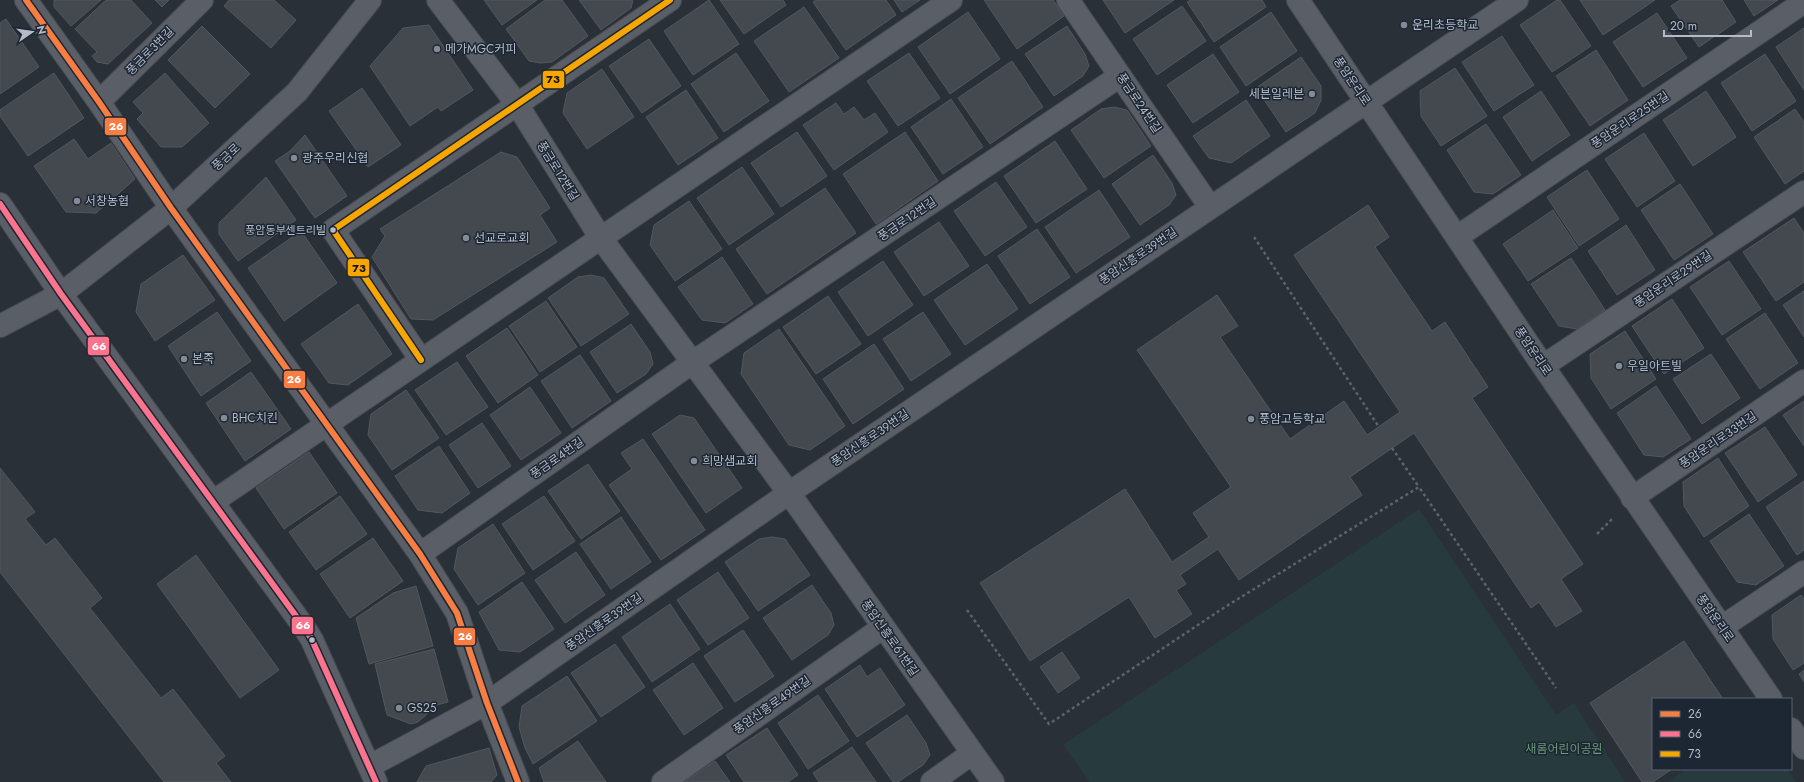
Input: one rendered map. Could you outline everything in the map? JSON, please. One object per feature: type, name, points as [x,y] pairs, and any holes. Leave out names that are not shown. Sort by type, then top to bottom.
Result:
[{"type":"street","points":[[26,0],[99,102],[171,208],[420,554],[457,613],[487,703],[518,782]]},
{"type":"street","name":"풍금로3번길","points":[[99,102],[202,0]]},
{"type":"street","name":"풍금로","points":[[0,326],[61,294],[171,208],[297,92],[370,0]]},
{"type":"street","name":"풍금로12번길","points":[[438,0],[516,104],[600,237],[788,493]]},
{"type":"street","points":[[421,360],[333,230],[670,0]]},
{"type":"street","points":[[214,501],[328,425],[600,237],[951,0]]},
{"type":"street","name":"풍금로24번길","points":[[1068,0],[1210,207]]},
{"type":"street","name":"풍암운리로","points":[[1298,0],[1632,498],[1770,698]]},
{"type":"street","name":"풍암신흥로39번길","points":[[373,774],[487,703],[788,493],[1517,0]]},
{"type":"street","name":"풍암운리로25번길","points":[[1457,237],[1804,2]]},
{"type":"street","name":"풍금로12번길","points":[[693,362],[1120,76]]},
{"type":"street","name":"풍암운리로29번길","points":[[1543,366],[1804,192]]},
{"type":"street","points":[[0,204],[61,294],[214,501],[312,640],[373,774]]},
{"type":"street","name":"풍금로4번길","points":[[420,554],[693,362]]},
{"type":"street","name":"풍암운리로33번길","points":[[1632,498],[1804,381]]},
{"type":"street","name":"풍암신흥로61번길","points":[[788,493],[971,754],[993,782]]},
{"type":"street","points":[[1722,627],[1804,572]]},
{"type":"street","name":"풍암신흥로49번길","points":[[663,782],[882,628]]},
{"type":"street","points":[[1792,730],[1804,748]]},
{"type":"street","points":[[932,782],[971,754]]},
{"type":"path","points":[[1254,237],[1378,426]]},
{"type":"path","points":[[1392,448],[1556,688]]},
{"type":"path","points":[[967,610],[1048,724],[1225,607],[1419,487]]},
{"type":"green space","name":"새롬어린이공원","points":[[1419,509],[1556,715],[1574,703],[1625,782],[1090,782],[1063,745]]},
{"type":"green space","points":[[1686,770],[1788,770],[1796,782],[1668,782]]},
{"type":"building","points":[[54,0],[101,0],[71,26],[54,7]]},
{"type":"building","points":[[106,0],[131,0],[152,23],[108,64],[97,62],[92,56],[97,52],[75,29]]},
{"type":"building","points":[[155,0],[169,0],[162,7]]},
{"type":"building","points":[[229,0],[274,0],[296,20],[271,48],[224,6]]},
{"type":"building","points":[[484,0],[537,0],[502,25]]},
{"type":"building","points":[[545,0],[562,0],[588,36],[552,62],[540,63],[529,61],[506,29]]},
{"type":"building","points":[[579,0],[633,0],[631,8],[601,30]]},
{"type":"building","points":[[709,0],[739,44],[693,75],[664,31]]},
{"type":"building","points":[[720,0],[783,0],[786,5],[744,34]]},
{"type":"building","points":[[816,0],[886,0],[896,15],[846,50],[813,2]]},
{"type":"building","points":[[894,0],[920,0],[902,12]]},
{"type":"building","points":[[984,0],[1053,0],[1064,16],[1017,49]]},
{"type":"building","points":[[1103,0],[1174,0],[1125,33]]},
{"type":"building","points":[[1191,0],[1262,0],[1266,7],[1214,42],[1187,2]]},
{"type":"building","points":[[1557,0],[1560,0],[1591,46],[1552,72],[1520,25]]},
{"type":"building","points":[[1580,0],[1655,0],[1603,35]]},
{"type":"building","points":[[1680,0],[1722,0],[1736,22],[1699,47],[1671,6]]},
{"type":"building","points":[[1744,0],[1778,0],[1754,16]]},
{"type":"building","points":[[1182,6],[1206,41],[1157,75],[1133,39]]},
{"type":"building","points":[[804,7],[839,58],[789,92],[754,41]]},
{"type":"building","points":[[968,12],[1000,59],[950,94],[918,47]]},
{"type":"building","points":[[1271,12],[1297,51],[1246,86],[1220,47]]},
{"type":"building","points":[[1657,13],[1687,58],[1643,87],[1613,42]]},
{"type":"building","points":[[6,19],[39,67],[0,94],[0,23]]},
{"type":"building","points":[[429,25],[473,90],[441,111],[438,107],[410,126],[370,66],[403,28]]},
{"type":"building","points":[[202,26],[250,74],[215,108],[168,60]]},
{"type":"building","points":[[1067,26],[1085,54],[1089,66],[1083,76],[1054,96],[1025,54]]},
{"type":"building","points":[[1804,28],[1804,90],[1776,47]]},
{"type":"building","points":[[1502,36],[1534,85],[1494,111],[1462,62]]},
{"type":"building","points":[[649,39],[681,86],[642,113],[609,66]]},
{"type":"building","points":[[1596,50],[1628,100],[1590,126],[1556,76]]},
{"type":"building","points":[[736,53],[769,101],[724,132],[691,84]]},
{"type":"building","points":[[909,53],[940,98],[898,126],[867,81]]},
{"type":"building","points":[[1213,54],[1239,92],[1193,123],[1167,85]]},
{"type":"building","points":[[1765,54],[1796,101],[1752,131],[1721,83]]},
{"type":"building","points":[[1301,57],[1321,86],[1321,100],[1315,113],[1286,132],[1256,88]]},
{"type":"building","points":[[1012,61],[1043,107],[990,144],[958,98]]},
{"type":"building","points":[[1455,68],[1487,116],[1441,146],[1421,116],[1420,91]]},
{"type":"building","points":[[602,69],[634,117],[587,149],[563,113],[567,93]]},
{"type":"building","points":[[54,73],[84,118],[28,156],[0,116],[0,110]]},
{"type":"building","points":[[165,73],[209,123],[182,147],[161,147],[137,119],[143,113],[133,102]]},
{"type":"building","points":[[362,88],[401,145],[368,167],[329,111]]},
{"type":"building","points":[[686,90],[718,138],[678,165],[646,117]]},
{"type":"building","points":[[1541,91],[1570,135],[1532,161],[1503,117]]},
{"type":"building","points":[[1706,91],[1736,137],[1693,166],[1663,120]]},
{"type":"building","points":[[951,99],[983,147],[943,174],[911,127]]},
{"type":"building","points":[[1246,100],[1270,136],[1231,163],[1209,158],[1193,136]]},
{"type":"building","points":[[836,103],[844,114],[854,107],[864,120],[875,113],[888,132],[834,170],[803,125]]},
{"type":"building","points":[[1114,107],[1127,110],[1151,146],[1104,178],[1071,130],[1101,109]]},
{"type":"building","points":[[1795,109],[1804,122],[1804,171],[1785,184],[1754,137]]},
{"type":"building","points":[[1486,124],[1521,175],[1493,194],[1474,192],[1447,150]]},
{"type":"building","points":[[797,132],[827,176],[781,207],[751,163]]},
{"type":"building","points":[[905,132],[938,181],[876,224],[843,174]]},
{"type":"building","points":[[1644,133],[1675,181],[1637,207],[1605,159]]},
{"type":"building","points":[[305,135],[347,196],[315,218],[275,161],[290,151]]},
{"type":"building","points":[[74,139],[88,159],[111,143],[135,179],[96,213],[66,212],[34,166]]},
{"type":"building","points":[[1055,141],[1087,189],[1036,223],[1004,176]]},
{"type":"building","name":"선교로교회","points":[[501,152],[517,157],[550,208],[540,215],[557,242],[433,320],[411,319],[372,257],[385,236],[380,229]]},
{"type":"building","points":[[1153,155],[1172,183],[1176,195],[1169,205],[1140,225],[1112,184]]},
{"type":"building","points":[[742,167],[774,214],[729,245],[697,198]]},
{"type":"building","points":[[1587,170],[1619,219],[1579,246],[1547,197]]},
{"type":"building","points":[[266,177],[296,220],[238,261],[219,234],[219,223]]},
{"type":"building","points":[[996,182],[1027,227],[985,256],[954,211]]},
{"type":"building","points":[[1680,184],[1713,234],[1674,260],[1641,210]]},
{"type":"building","points":[[825,188],[856,233],[767,294],[736,249]]},
{"type":"building","points":[[1099,190],[1130,237],[1076,273],[1045,227]]},
{"type":"building","points":[[689,201],[722,249],[675,281],[650,245],[654,225]]},
{"type":"building","points":[[1368,205],[1389,237],[1375,247],[1432,331],[1445,322],[1488,387],[1472,398],[1583,564],[1561,579],[1582,611],[1556,627],[1539,602],[1531,608],[1414,433],[1350,477],[1362,495],[1239,580],[1218,549],[1180,575],[1186,584],[1176,590],[1192,614],[1155,638],[1129,597],[1030,661],[980,583],[1125,489],[1172,562],[1209,537],[1193,513],[1231,487],[1137,350],[1217,295],[1238,326],[1220,337],[1290,439],[1344,401],[1367,435],[1400,412],[1294,255]]},
{"type":"building","points":[[1553,210],[1578,248],[1528,281],[1503,244]]},
{"type":"building","points":[[1794,218],[1804,233],[1804,282],[1776,301],[1743,252]]},
{"type":"building","points":[[939,222],[969,266],[924,296],[894,252]]},
{"type":"building","points":[[1626,225],[1655,270],[1617,295],[1588,251]]},
{"type":"building","points":[[1037,229],[1070,277],[1030,304],[998,256]]},
{"type":"building","points":[[301,231],[337,283],[284,321],[248,268]]},
{"type":"building","points":[[183,255],[215,300],[155,341],[136,312],[141,284]]},
{"type":"building","points":[[722,257],[753,304],[725,323],[702,320],[678,287]]},
{"type":"building","points":[[1571,258],[1605,310],[1577,329],[1559,326],[1531,284]]},
{"type":"building","points":[[883,261],[913,305],[868,336],[838,292]]},
{"type":"building","points":[[1729,261],[1761,309],[1722,335],[1690,287]]},
{"type":"building","points":[[987,264],[1018,309],[965,345],[934,300]]},
{"type":"building","points":[[591,275],[604,278],[629,314],[581,346],[548,298],[578,277]]},
{"type":"building","points":[[1804,291],[1804,337],[1783,305]]},
{"type":"building","points":[[828,296],[861,344],[816,374],[783,327]]},
{"type":"building","points":[[1672,299],[1704,348],[1664,374],[1632,326]]},
{"type":"building","points":[[546,301],[577,347],[540,372],[509,326]]},
{"type":"building","points":[[358,304],[392,354],[348,385],[329,383],[301,344]]},
{"type":"building","points":[[217,312],[251,361],[201,396],[168,346]]},
{"type":"building","points":[[923,312],[951,354],[911,381],[883,339]]},
{"type":"building","points":[[1765,313],[1798,363],[1760,389],[1726,339]]},
{"type":"building","points":[[631,324],[650,352],[653,364],[646,374],[617,393],[590,352]]},
{"type":"building","points":[[507,328],[538,375],[498,403],[466,356]]},
{"type":"building","points":[[779,329],[845,426],[810,450],[789,445],[741,374],[744,353]]},
{"type":"building","name":"우일아트빌","points":[[1625,331],[1656,379],[1611,409],[1591,378],[1590,354]]},
{"type":"building","points":[[874,344],[904,389],[853,424],[823,379]]},
{"type":"building","points":[[1711,354],[1740,398],[1702,424],[1673,379]]},
{"type":"building","points":[[580,355],[611,401],[572,428],[541,381]]},
{"type":"building","points":[[457,362],[488,407],[446,435],[415,390]]},
{"type":"building","points":[[251,372],[291,429],[245,461],[206,403]]},
{"type":"building","points":[[1656,386],[1691,439],[1663,457],[1644,455],[1617,413]]},
{"type":"building","points":[[530,387],[561,433],[521,460],[490,415]]},
{"type":"building","points":[[406,390],[439,438],[392,470],[368,435],[371,414]]},
{"type":"building","points":[[1804,401],[1804,446],[1783,415]]},
{"type":"building","points":[[680,415],[694,418],[742,488],[706,513],[652,434]]},
{"type":"building","points":[[482,423],[511,466],[478,488],[449,445]]},
{"type":"building","points":[[1765,427],[1797,475],[1758,502],[1725,453]]},
{"type":"building","points":[[643,439],[705,530],[661,560],[609,485],[632,469],[621,453]]},
{"type":"building","points":[[439,446],[470,493],[442,513],[418,510],[395,476]]},
{"type":"building","points":[[309,452],[337,493],[284,529],[256,488]]},
{"type":"building","points":[[1718,458],[1749,506],[1704,537],[1684,506],[1683,482]]},
{"type":"building","points":[[588,464],[620,511],[581,539],[548,491]]},
{"type":"building","points":[[0,468],[35,512],[25,519],[46,545],[55,538],[102,598],[90,608],[161,698],[173,689],[225,756],[216,763],[231,782],[164,782],[0,572]]},
{"type":"building","points":[[1804,481],[1804,550],[1797,555],[1766,507]]},
{"type":"building","points":[[340,496],[367,534],[316,570],[289,532]]},
{"type":"building","points":[[544,496],[575,541],[533,570],[502,524]]},
{"type":"building","points":[[1749,514],[1784,566],[1756,585],[1737,582],[1710,541]]},
{"type":"building","points":[[621,517],[651,562],[611,589],[580,544]]},
{"type":"building","points":[[493,524],[525,573],[478,605],[454,569],[458,548]]},
{"type":"building","points":[[772,537],[785,539],[810,575],[758,611],[725,562],[759,539]]},
{"type":"building","points":[[373,538],[403,581],[350,618],[320,574]]},
{"type":"building","points":[[576,552],[605,595],[565,623],[535,580]]},
{"type":"building","points":[[196,555],[279,670],[240,698],[157,584]]},
{"type":"building","points":[[718,572],[749,618],[708,645],[677,600]]},
{"type":"building","points":[[522,582],[554,629],[520,652],[499,650],[479,612]]},
{"type":"building","points":[[812,585],[831,613],[834,625],[828,635],[792,660],[763,618]]},
{"type":"building","points":[[416,586],[433,646],[369,664],[356,618],[393,593]]},
{"type":"building","points":[[1801,595],[1804,599],[1804,663],[1793,670],[1773,639],[1772,615]]},
{"type":"building","points":[[670,604],[700,649],[652,682],[622,637]]},
{"type":"building","points":[[743,630],[774,676],[735,702],[704,656]]},
{"type":"building","points":[[1684,641],[1722,698],[1652,698],[1652,770],[1671,770],[1653,782],[1642,782],[1590,703]]},
{"type":"building","points":[[615,644],[645,687],[601,717],[571,673]]},
{"type":"building","points":[[434,649],[448,702],[437,705],[418,722],[411,724],[387,715],[375,664]]},
{"type":"building","points":[[1062,652],[1080,678],[1058,693],[1040,667]]},
{"type":"building","points":[[693,663],[723,708],[684,735],[653,690]]},
{"type":"building","points":[[860,665],[867,677],[880,668],[905,705],[857,737],[825,689]]},
{"type":"building","points":[[1804,670],[1804,682],[1799,674]]},
{"type":"building","points":[[567,676],[597,721],[533,764],[525,748],[519,727],[522,706]]},
{"type":"building","points":[[818,695],[849,741],[808,769],[778,723]]},
{"type":"building","points":[[907,715],[926,743],[930,755],[923,765],[898,782],[893,782],[866,743]]},
{"type":"building","points":[[767,728],[798,775],[788,782],[744,782],[726,755]]},
{"type":"building","points":[[578,741],[606,782],[544,782],[539,768]]},
{"type":"building","points":[[852,747],[876,782],[819,782],[813,773]]},
{"type":"building","points":[[489,748],[497,775],[491,782],[417,782],[426,766]]},
{"type":"building","points":[[715,761],[730,782],[684,782]]},
{"type":"transit line","name":"26","points":[[26,0],[99,102],[171,208],[420,554],[457,613],[487,703],[518,782]]},
{"type":"transit line","name":"73","points":[[421,360],[333,230],[670,0]]},
{"type":"transit line","name":"66","points":[[0,204],[61,294],[304,627],[312,640],[376,782]]},
{"type":"place","name":"운리초등학교","points":[[1404,25]]},
{"type":"place","name":"메가MGC커피","points":[[437,49]]},
{"type":"place","name":"세븐일레븐","points":[[1312,94]]},
{"type":"place","name":"광주우리신협","points":[[294,158]]},
{"type":"place","name":"서창농협","points":[[77,201]]},
{"type":"place","name":"풍암동부센트리빌","points":[[333,230]]},
{"type":"place","name":"선교로교회","points":[[466,238]]},
{"type":"place","name":"본죽","points":[[184,359]]},
{"type":"place","name":"우일아트빌","points":[[1619,366]]},
{"type":"place","name":"BHC치킨","points":[[224,418]]},
{"type":"place","name":"풍암고등학교","points":[[1251,419]]},
{"type":"place","name":"희망샘교회","points":[[694,461]]},
{"type":"place","name":"GS25","points":[[399,708]]}]
